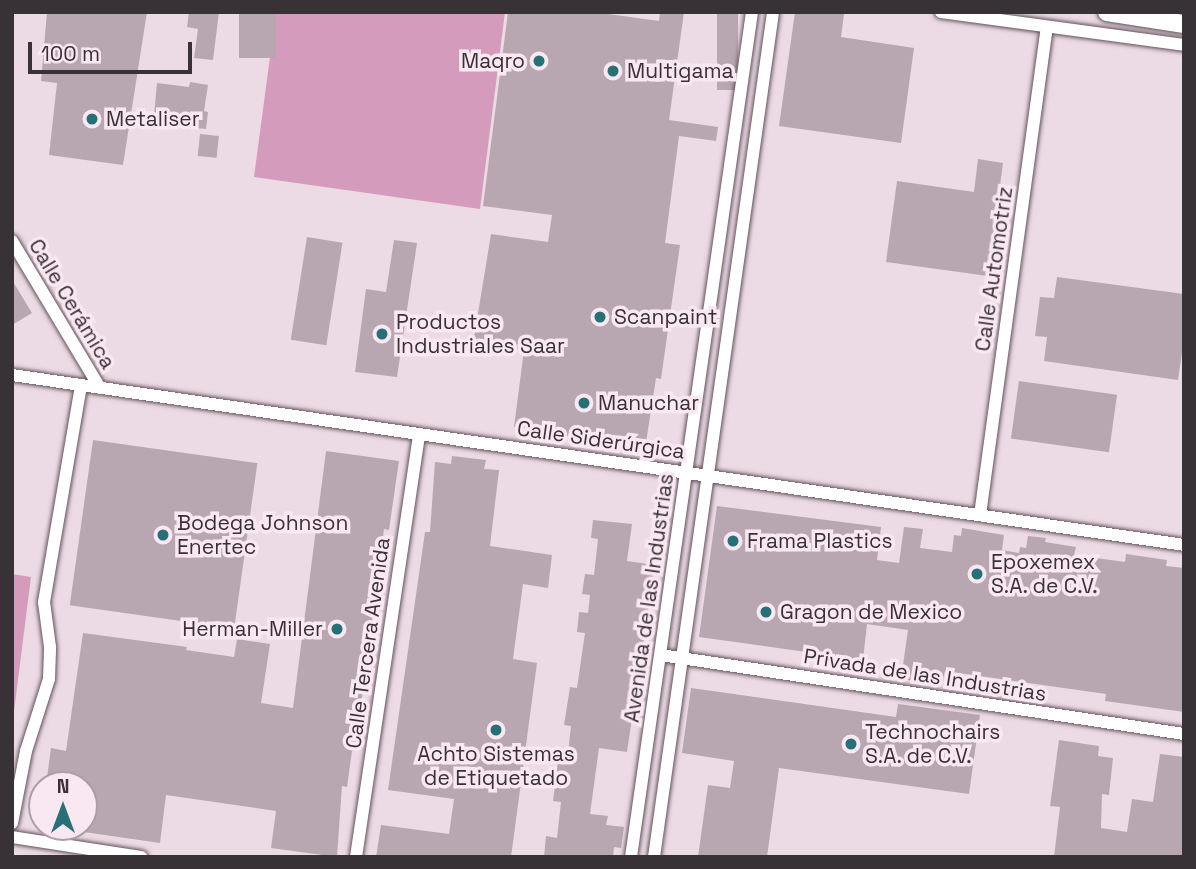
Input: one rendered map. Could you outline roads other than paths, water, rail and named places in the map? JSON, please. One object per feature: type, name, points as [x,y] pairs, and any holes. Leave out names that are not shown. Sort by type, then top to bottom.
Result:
[{"type":"main road","points":[[1107,12],[1182,23]]},
{"type":"street","name":"Avenida de las Industrias","points":[[631,857],[752,12]]},
{"type":"street","name":"Avenida de las Industrias","points":[[654,857],[773,12]]},
{"type":"street","points":[[941,12],[1180,44],[1182,23]]},
{"type":"street","name":"Calle Automotriz","points":[[980,515],[1047,28]]},
{"type":"street","points":[[738,116],[759,119]]},
{"type":"street","name":"Calle Cerámica","points":[[12,241],[100,388]]},
{"type":"street","name":"Calle Siderúrgica","points":[[12,375],[1184,545]]},
{"type":"street","points":[[12,823],[26,751],[49,679],[50,647],[44,603],[80,385]]},
{"type":"street","name":"Calle Tercera Avenida","points":[[356,857],[419,435]]},
{"type":"street","name":"Privada de las Industrias","points":[[661,655],[1184,734]]},
{"type":"street","points":[[12,837],[141,857]]},
{"type":"place","name":"Maqro","points":[[539,61]]},
{"type":"place","name":"Multigama","points":[[613,71]]},
{"type":"place","name":"Metaliser","points":[[92,119]]},
{"type":"place","name":"Scanpaint","points":[[600,317]]},
{"type":"place","name":"Productos Industriales Saar","points":[[382,334]]},
{"type":"place","name":"Manuchar","points":[[584,403]]},
{"type":"place","name":"Bodega Johnson Enertec","points":[[163,535]]},
{"type":"place","name":"Frama Plastics","points":[[733,541]]},
{"type":"place","name":"Epoxemex S.A. de C.V.","points":[[977,574]]},
{"type":"place","name":"Gragon de Mexico","points":[[766,612]]},
{"type":"place","name":"Herman-Miller","points":[[337,629]]},
{"type":"place","name":"Achto Sistemas de Etiquetado","points":[[496,730]]},
{"type":"place","name":"Technochairs S.A. de C.V.","points":[[851,744]]}]
